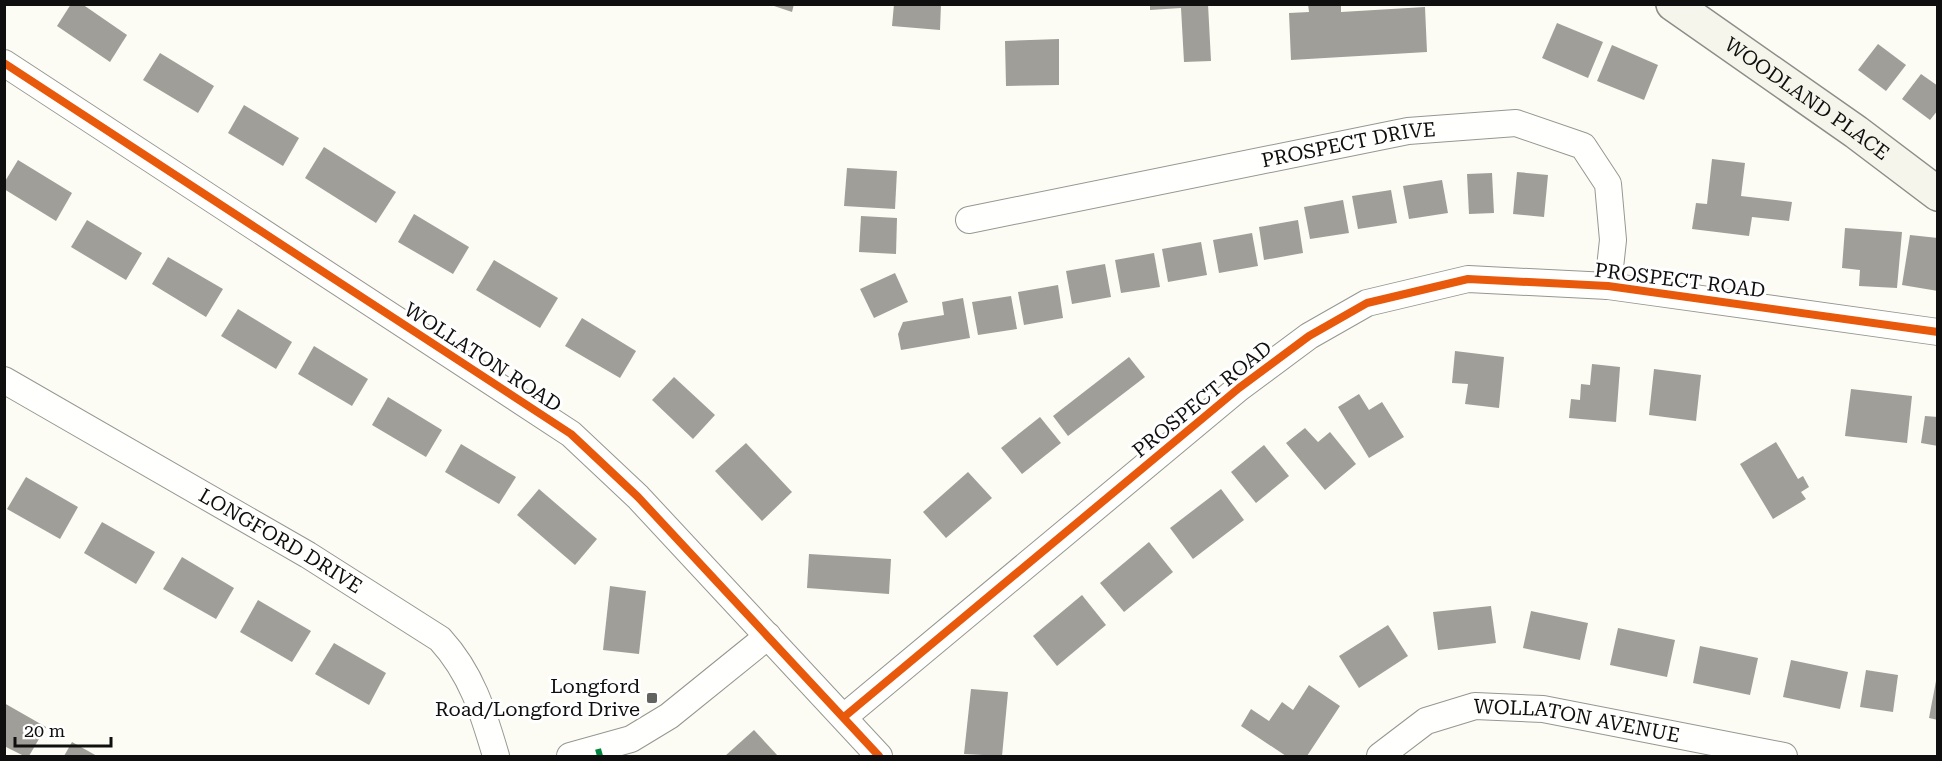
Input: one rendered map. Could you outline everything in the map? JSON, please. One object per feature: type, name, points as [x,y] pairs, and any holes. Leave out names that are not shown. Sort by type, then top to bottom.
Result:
[{"type":"street","name":"WOODLAND PLACE","points":[[1673,4],[1856,132],[1938,194]]},
{"type":"street","name":"WOLLATON ROAD","points":[[4,63],[571,434],[639,497],[879,756]]},
{"type":"street","name":"PROSPECT DRIVE","points":[[969,220],[1408,131],[1516,123],[1583,146],[1608,184],[1613,240],[1608,286]]},
{"type":"street","name":"PROSPECT ROAD","points":[[844,717],[1239,388],[1309,336],[1367,303],[1468,279],[1608,286],[1938,332]]},
{"type":"street","name":"LONGFORD DRIVE","points":[[4,380],[308,555],[441,639],[458,658],[470,679],[481,705],[496,756]]},
{"type":"street","points":[[570,756],[631,739],[669,716],[768,636]]},
{"type":"street","name":"WOLLATON AVENUE","points":[[1380,756],[1426,721],[1475,706],[1543,709],[1784,756]]},
{"type":"building","points":[[71,4],[82,4],[127,35],[110,62],[57,26]]},
{"type":"building","points":[[768,4],[794,4],[792,12]]},
{"type":"building","points":[[894,4],[941,4],[940,30],[892,26]]},
{"type":"building","points":[[1150,4],[1208,4],[1211,61],[1184,62],[1181,8],[1150,10]]},
{"type":"building","points":[[1308,4],[1341,4],[1341,12],[1425,7],[1427,52],[1291,60],[1289,13],[1309,12]]},
{"type":"building","points":[[1557,23],[1603,42],[1588,78],[1542,58]]},
{"type":"building","points":[[1059,39],[1059,85],[1006,86],[1005,41]]},
{"type":"building","points":[[1878,44],[1906,65],[1886,91],[1858,70]]},
{"type":"building","points":[[1612,45],[1658,65],[1644,100],[1597,81]]},
{"type":"building","points":[[160,53],[214,86],[198,113],[143,80]]},
{"type":"building","points":[[1921,74],[1938,86],[1938,110],[1930,120],[1902,99]]},
{"type":"building","points":[[244,105],[299,138],[283,166],[228,133]]},
{"type":"building","points":[[324,147],[396,192],[376,223],[305,178]]},
{"type":"building","points":[[1712,159],[1745,163],[1741,196],[1792,202],[1789,221],[1752,217],[1749,236],[1692,229],[1696,203],[1707,204]]},
{"type":"building","points":[[18,160],[72,193],[56,221],[4,189],[4,183]]},
{"type":"building","points":[[847,168],[897,171],[895,209],[844,206]]},
{"type":"building","points":[[1517,172],[1548,175],[1544,217],[1513,214]]},
{"type":"building","points":[[1492,173],[1494,213],[1469,214],[1467,174]]},
{"type":"building","points":[[1442,180],[1448,213],[1409,219],[1403,186]]},
{"type":"building","points":[[1391,190],[1397,223],[1358,229],[1352,196]]},
{"type":"building","points":[[1343,200],[1349,233],[1310,239],[1304,207]]},
{"type":"building","points":[[414,214],[469,247],[453,274],[398,242]]},
{"type":"building","points":[[861,216],[897,218],[896,254],[859,252]]},
{"type":"building","points":[[87,220],[142,253],[126,280],[71,247]]},
{"type":"building","points":[[1298,220],[1303,253],[1264,260],[1259,227]]},
{"type":"building","points":[[1845,228],[1902,232],[1897,288],[1859,286],[1860,270],[1842,268]]},
{"type":"building","points":[[1252,233],[1258,266],[1219,273],[1213,240]]},
{"type":"building","points":[[1910,235],[1938,238],[1938,291],[1902,285]]},
{"type":"building","points":[[1201,242],[1207,275],[1168,282],[1162,249]]},
{"type":"building","points":[[1154,253],[1160,287],[1121,293],[1115,260]]},
{"type":"building","points":[[168,257],[223,289],[206,317],[152,284]]},
{"type":"building","points":[[494,260],[558,298],[540,328],[476,290]]},
{"type":"building","points":[[1105,264],[1111,297],[1072,304],[1066,271]]},
{"type":"building","points":[[895,273],[908,302],[874,318],[860,289]]},
{"type":"building","points":[[1058,285],[1063,318],[1024,325],[1018,292]]},
{"type":"building","points":[[1011,296],[1017,329],[978,335],[972,302]]},
{"type":"building","points":[[963,298],[970,338],[901,350],[898,334],[903,322],[944,315],[942,302]]},
{"type":"building","points":[[238,309],[292,342],[276,369],[221,336]]},
{"type":"building","points":[[582,318],[636,351],[620,378],[565,346]]},
{"type":"building","points":[[314,346],[368,379],[352,406],[298,374]]},
{"type":"building","points":[[1455,351],[1504,357],[1499,408],[1465,404],[1468,384],[1452,383]]},
{"type":"building","points":[[1129,357],[1145,377],[1068,436],[1053,416]]},
{"type":"building","points":[[1592,364],[1620,367],[1616,422],[1569,418],[1571,399],[1580,400],[1581,384],[1590,385]]},
{"type":"building","points":[[1654,369],[1701,375],[1696,421],[1649,415]]},
{"type":"building","points":[[674,377],[715,415],[693,439],[652,400]]},
{"type":"building","points":[[1851,389],[1912,396],[1907,443],[1845,436]]},
{"type":"building","points":[[1359,394],[1369,410],[1382,402],[1404,437],[1369,458],[1338,407]]},
{"type":"building","points":[[388,397],[442,430],[426,457],[372,425]]},
{"type":"building","points":[[1925,416],[1938,417],[1938,446],[1921,443]]},
{"type":"building","points":[[1040,417],[1061,443],[1022,474],[1001,448]]},
{"type":"building","points":[[1305,428],[1318,442],[1330,432],[1356,464],[1325,490],[1286,443]]},
{"type":"building","points":[[1776,442],[1798,479],[1803,476],[1809,487],[1801,492],[1806,499],[1773,519],[1740,464]]},
{"type":"building","points":[[746,443],[792,492],[762,521],[715,471]]},
{"type":"building","points":[[461,444],[516,477],[499,504],[445,472]]},
{"type":"building","points":[[1264,445],[1289,476],[1256,503],[1231,472]]},
{"type":"building","points":[[968,472],[992,498],[946,538],[923,512]]},
{"type":"building","points":[[26,477],[78,507],[60,539],[7,509]]},
{"type":"building","points":[[539,489],[597,539],[575,565],[517,515]]},
{"type":"building","points":[[1221,489],[1244,520],[1193,559],[1170,528]]},
{"type":"building","points":[[102,522],[155,552],[136,584],[84,553]]},
{"type":"building","points":[[1149,542],[1173,572],[1124,612],[1100,583]]},
{"type":"building","points":[[809,554],[891,559],[889,594],[807,588]]},
{"type":"building","points":[[182,557],[234,588],[216,619],[163,589]]},
{"type":"building","points":[[610,586],[646,591],[639,654],[603,650]]},
{"type":"building","points":[[1082,595],[1106,625],[1057,666],[1033,636]]},
{"type":"building","points":[[258,600],[311,631],[292,662],[240,632]]},
{"type":"building","points":[[1491,606],[1496,643],[1438,650],[1433,612]]},
{"type":"building","points":[[1531,611],[1588,623],[1580,660],[1523,648]]},
{"type":"building","points":[[1388,625],[1408,656],[1359,688],[1339,656]]},
{"type":"building","points":[[1618,628],[1675,640],[1667,677],[1610,665]]},
{"type":"building","points":[[334,643],[386,673],[369,705],[315,674]]},
{"type":"building","points":[[1700,646],[1758,658],[1750,695],[1693,683]]},
{"type":"building","points":[[1791,660],[1848,672],[1840,709],[1783,697]]},
{"type":"building","points":[[1866,670],[1898,675],[1893,712],[1860,707]]},
{"type":"building","points":[[1936,681],[1938,681],[1938,720],[1929,718]]},
{"type":"building","points":[[1309,685],[1340,706],[1307,756],[1286,756],[1241,726],[1251,709],[1269,721],[1282,702],[1293,710]]},
{"type":"building","points":[[971,689],[1008,692],[1002,756],[964,754]]},
{"type":"building","points":[[4,703],[46,727],[29,756],[24,756],[4,746]]},
{"type":"building","points":[[754,730],[778,756],[725,756]]},
{"type":"building","points":[[72,742],[97,756],[64,756]]},
{"type":"marked path","points":[[598,749],[600,756]]},
{"type":"cycle path","points":[[4,63],[571,434],[638,497],[879,756]]},
{"type":"cycle path","points":[[844,717],[1239,388],[1309,336],[1367,303],[1468,279],[1608,286],[1938,332]]},
{"type":"place","name":"Longford Road/Longford Drive","points":[[652,698]]}]
